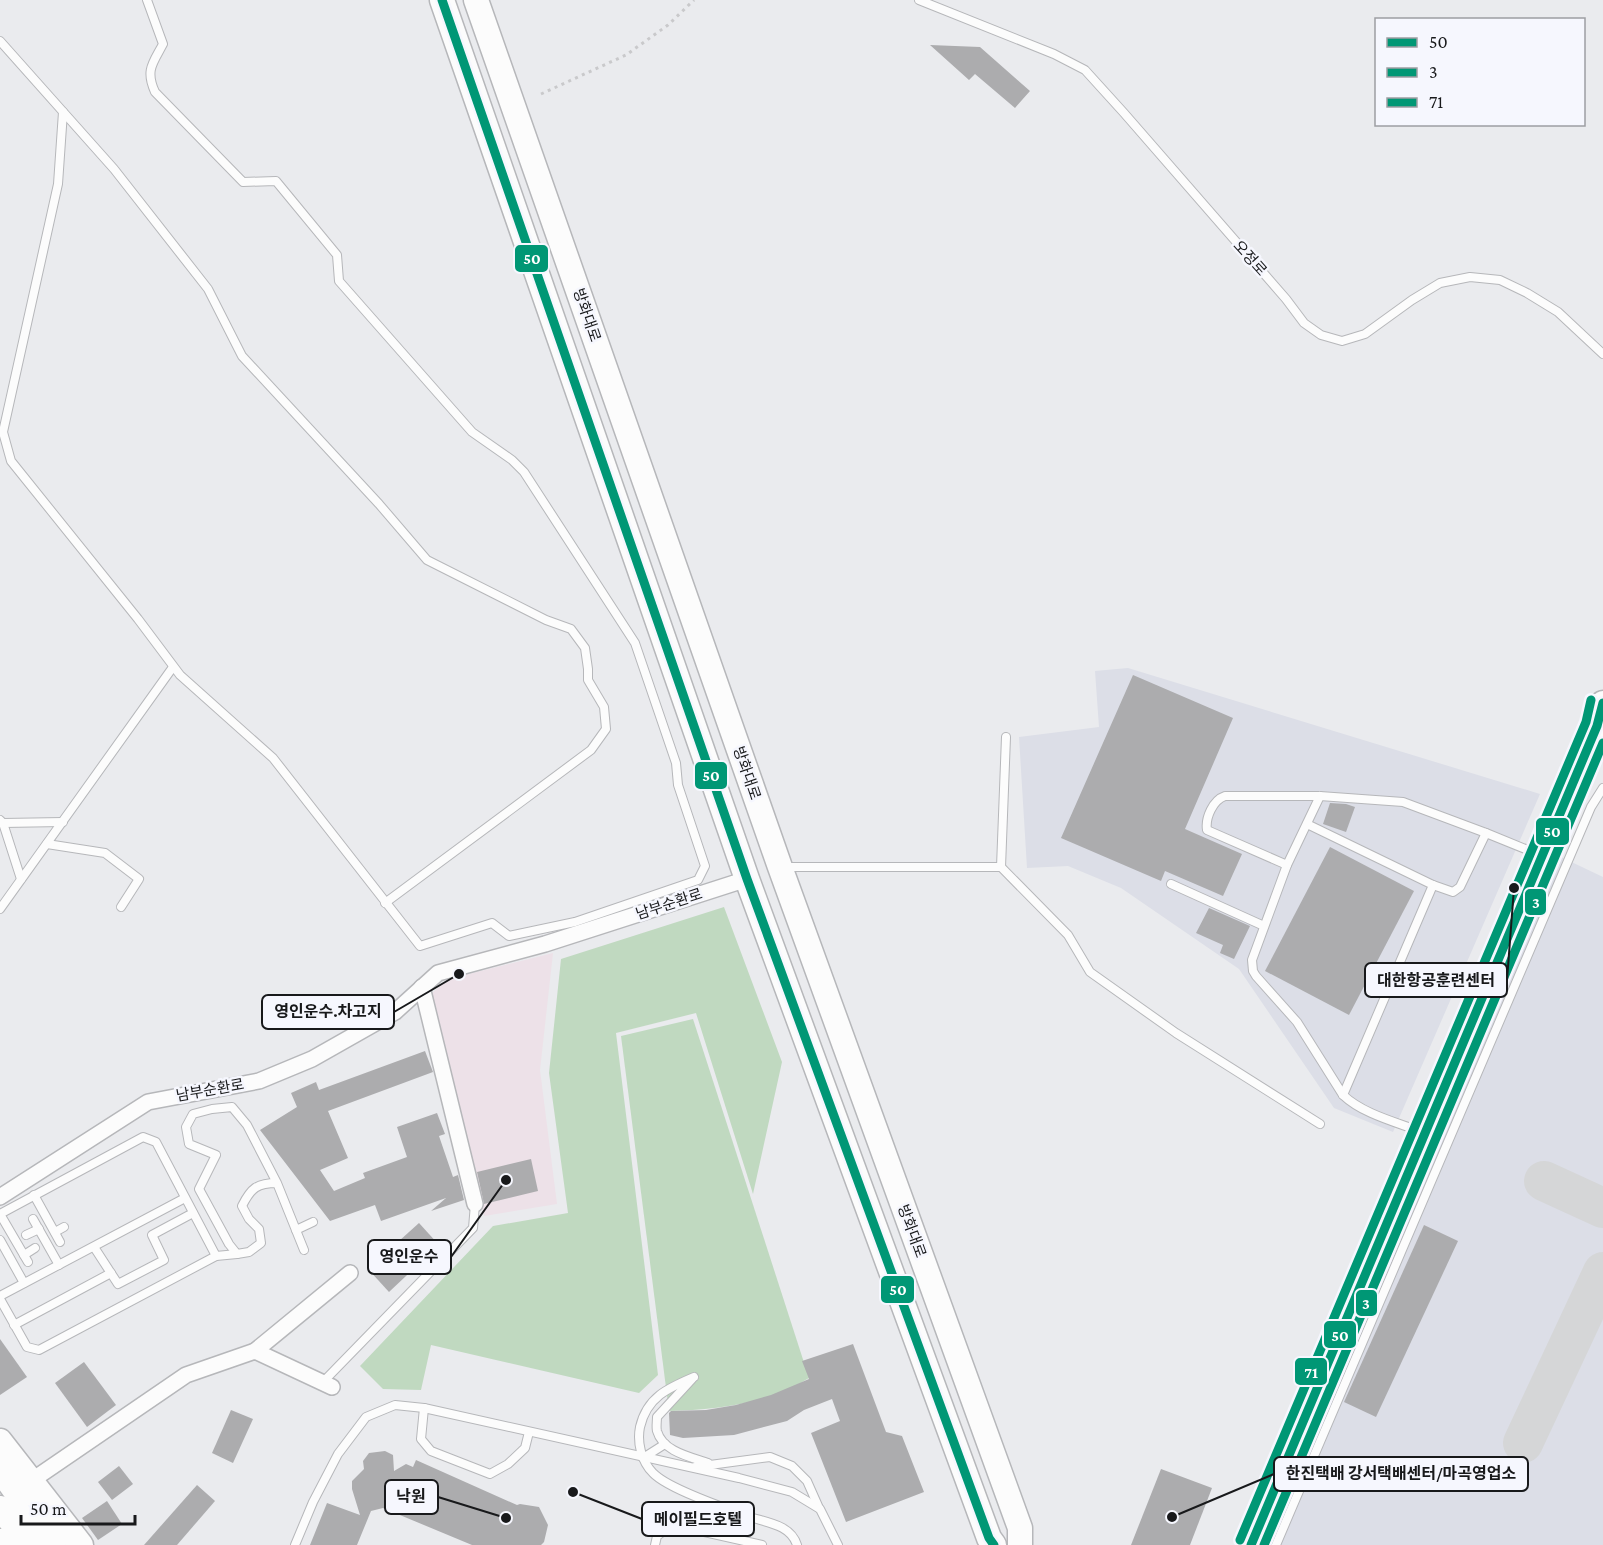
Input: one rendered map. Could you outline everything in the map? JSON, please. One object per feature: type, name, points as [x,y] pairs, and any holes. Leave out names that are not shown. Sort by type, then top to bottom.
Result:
[{"type":"main road","points":[[442,0],[747,879],[989,1538],[994,1545]]},
{"type":"main road","name":"방화대로","points":[[476,0],[780,867],[1020,1528],[1020,1545]]},
{"type":"main road","points":[[1251,1545],[1597,726],[1603,703]]},
{"type":"main road","points":[[0,1441],[81,1545]]},
{"type":"main road","points":[[0,1470],[54,1545]]},
{"type":"main road","points":[[0,1508],[30,1545]]},
{"type":"main road","points":[[0,1541],[3,1545]]},
{"type":"street","name":"남부순환로","points":[[0,1197],[148,1102],[259,1081],[312,1059],[395,1012],[438,973],[545,944],[747,879]]},
{"type":"street","points":[[422,987],[476,1204]]},
{"type":"street","points":[[31,1481],[186,1376],[255,1351],[350,1273]]},
{"type":"street","points":[[255,1351],[327,1385]]},
{"type":"lane","points":[[63,112],[58,184],[3,432],[11,461],[180,675],[273,758],[420,946],[492,923],[509,936],[575,922],[698,880],[705,866],[678,785],[676,763],[635,643],[524,472],[512,460],[472,432],[339,281],[337,255],[276,181],[243,182],[155,92],[149,71],[163,44],[147,0]]},
{"type":"lane","name":"오정로","points":[[919,0],[1054,54],[1085,70],[1286,299],[1304,323],[1321,335],[1342,340],[1365,334],[1440,283],[1470,277],[1500,280],[1527,293],[1558,312],[1603,354]]},
{"type":"lane","points":[[0,41],[114,169],[208,289],[242,356],[428,560],[546,620],[571,629],[585,648],[588,680],[604,708],[606,729],[591,750],[385,903]]},
{"type":"lane","points":[[0,909],[174,667]]},
{"type":"lane","points":[[1001,867],[1006,737]]},
{"type":"lane","points":[[1276,1545],[1591,807],[1603,788]]},
{"type":"lane","points":[[1287,865],[1210,832],[1206,827],[1206,822],[1220,798],[1225,796],[1320,796],[1403,802],[1542,856]]},
{"type":"lane","points":[[1320,796],[1287,865],[1252,960],[1253,971],[1260,982],[1297,1022],[1343,1095],[1354,1104],[1424,1133]]},
{"type":"lane","points":[[21,879],[2,822],[63,822]]},
{"type":"lane","points":[[1307,824],[1449,892],[1457,891],[1486,833]]},
{"type":"lane","points":[[47,844],[105,854],[139,879],[121,907]]},
{"type":"lane","points":[[780,867],[1001,867],[1068,936],[1090,972],[1176,1033],[1320,1124]]},
{"type":"lane","points":[[1171,884],[1264,926]]},
{"type":"lane","points":[[1343,1095],[1433,885]]},
{"type":"lane","points":[[237,1254],[229,1244],[199,1189],[216,1155],[189,1144],[186,1127],[193,1114],[212,1109],[232,1107],[247,1125],[277,1183],[304,1250]]},
{"type":"lane","points":[[35,1248],[26,1258],[0,1214],[143,1137],[156,1142],[216,1256]]},
{"type":"lane","points":[[185,1198],[0,1298],[27,1347],[39,1350],[216,1256],[249,1252],[261,1243],[259,1229],[249,1220],[242,1206],[249,1192],[264,1183],[277,1183]]},
{"type":"lane","points":[[34,1195],[60,1242]]},
{"type":"lane","points":[[327,1385],[473,1228],[476,1204]]},
{"type":"lane","points":[[94,1246],[118,1284],[165,1260],[152,1235],[193,1213]]},
{"type":"lane","points":[[33,1219],[59,1265]]},
{"type":"lane","points":[[296,1230],[313,1222]]},
{"type":"lane","points":[[55,1232],[64,1227]]},
{"type":"lane","points":[[27,1235],[39,1229]]},
{"type":"lane","points":[[0,1240],[2,1250],[24,1283]]},
{"type":"lane","points":[[14,1325],[111,1273]]},
{"type":"lane","points":[[713,1464],[682,1455],[665,1444],[657,1431],[657,1417],[694,1377],[671,1386],[651,1402],[644,1414],[638,1440],[643,1458],[653,1474],[676,1487],[727,1509],[784,1528],[794,1537],[797,1545]]},
{"type":"lane","points":[[295,1545],[313,1502],[338,1454],[366,1417],[395,1405],[424,1408],[739,1478],[792,1492],[820,1509]]},
{"type":"lane","points":[[424,1408],[421,1439],[431,1451],[490,1474],[508,1464],[525,1448],[529,1432]]},
{"type":"lane","points":[[643,1458],[665,1444]]},
{"type":"lane","points":[[689,1468],[770,1457],[792,1466],[807,1481],[838,1545]]},
{"type":"lane","points":[[655,1545],[657,1536],[668,1528],[682,1527],[762,1545]]},
{"type":"path","points":[[541,94],[626,55],[668,25],[694,0]]},
{"type":"shaded area","points":[[1128,668],[1540,794],[1393,1132],[1334,1108],[1239,969],[1121,888],[1068,866],[1027,868],[1019,737],[1099,727],[1095,671]]},
{"type":"shaded area","points":[[1561,857],[1603,877],[1603,1545],[1264,1545]]},
{"type":"shaded area","points":[[553,953],[540,1070],[557,1204],[484,1216],[431,994],[448,979]]},
{"type":"green space","points":[[724,907],[782,1062],[753,1194],[696,1013],[616,1033],[658,1375],[639,1393],[431,1345],[421,1390],[383,1389],[360,1366],[493,1226],[568,1213],[549,1073],[561,959]]},
{"type":"green space","points":[[693,1019],[809,1378],[759,1400],[723,1407],[669,1411],[621,1036]]},
{"type":"building","points":[[930,45],[980,47],[1030,91],[1015,108],[975,74],[969,80]]},
{"type":"building","points":[[1133,675],[1233,718],[1185,829],[1242,854],[1223,896],[1165,871],[1161,881],[1061,838]]},
{"type":"building","points":[[1330,803],[1355,807],[1346,832],[1323,824]]},
{"type":"building","points":[[1330,847],[1414,891],[1349,1015],[1265,971]]},
{"type":"building","points":[[1209,908],[1250,926],[1234,959],[1220,953],[1223,945],[1196,933]]},
{"type":"building","points":[[425,1051],[433,1072],[328,1111],[348,1158],[320,1170],[334,1191],[365,1178],[363,1173],[407,1157],[397,1127],[437,1113],[445,1134],[439,1136],[453,1177],[458,1175],[464,1200],[431,1211],[446,1198],[381,1221],[375,1205],[330,1221],[260,1130],[297,1107],[291,1093],[316,1082],[319,1090]]},
{"type":"building","points":[[531,1159],[538,1191],[484,1204],[477,1172]]},
{"type":"building","points":[[419,1223],[439,1245],[389,1292],[368,1269]]},
{"type":"building","points":[[1424,1225],[1458,1241],[1376,1417],[1344,1402]]},
{"type":"building","points":[[0,1339],[27,1377],[0,1395]]},
{"type":"building","points":[[853,1344],[886,1432],[902,1436],[924,1492],[846,1522],[811,1433],[840,1421],[832,1399],[804,1410],[787,1421],[734,1435],[683,1438],[670,1435],[669,1413],[671,1411],[706,1410],[736,1405],[771,1395],[809,1379],[802,1361]]},
{"type":"building","points":[[84,1362],[116,1405],[87,1427],[55,1383]]},
{"type":"building","points":[[231,1410],[253,1419],[233,1463],[212,1453]]},
{"type":"building","points":[[385,1451],[393,1455],[394,1471],[406,1464],[413,1467],[416,1460],[517,1505],[539,1507],[548,1525],[544,1542],[541,1545],[472,1545],[383,1508],[371,1511],[357,1545],[310,1545],[327,1503],[360,1515],[352,1489],[352,1481],[364,1469],[363,1461],[369,1453]]},
{"type":"building","points":[[119,1466],[133,1484],[112,1500],[98,1482]]},
{"type":"building","points":[[1161,1469],[1212,1488],[1190,1545],[1131,1545]]},
{"type":"building","points":[[197,1485],[215,1501],[177,1545],[144,1545]]},
{"type":"building","points":[[107,1501],[122,1524],[98,1540],[82,1518]]},
{"type":"taxiway","points":[[1544,1181],[1603,1208]]},
{"type":"taxiway","points":[[1523,1443],[1603,1272]]},
{"type":"transit line","name":"50","points":[[442,0],[747,879],[989,1538],[994,1545]]},
{"type":"transit line","name":"71","points":[[1240,1540],[1586,722],[1591,700]]},
{"type":"transit line","name":"50","points":[[1251,1545],[1597,726],[1603,703]]},
{"type":"transit line","name":"3","points":[[1264,1545],[1603,743]]},
{"type":"place","name":"대한항공훈련센터","points":[[1514,888]]},
{"type":"place","name":"영인운수.차고지","points":[[459,974]]},
{"type":"place","name":"영인운수","points":[[506,1180]]},
{"type":"place","name":"메이필드호텔","points":[[573,1492]]},
{"type":"place","name":"한진택배 강서택배센터/마곡영업소","points":[[1172,1517]]},
{"type":"place","name":"낙원","points":[[506,1518]]}]
